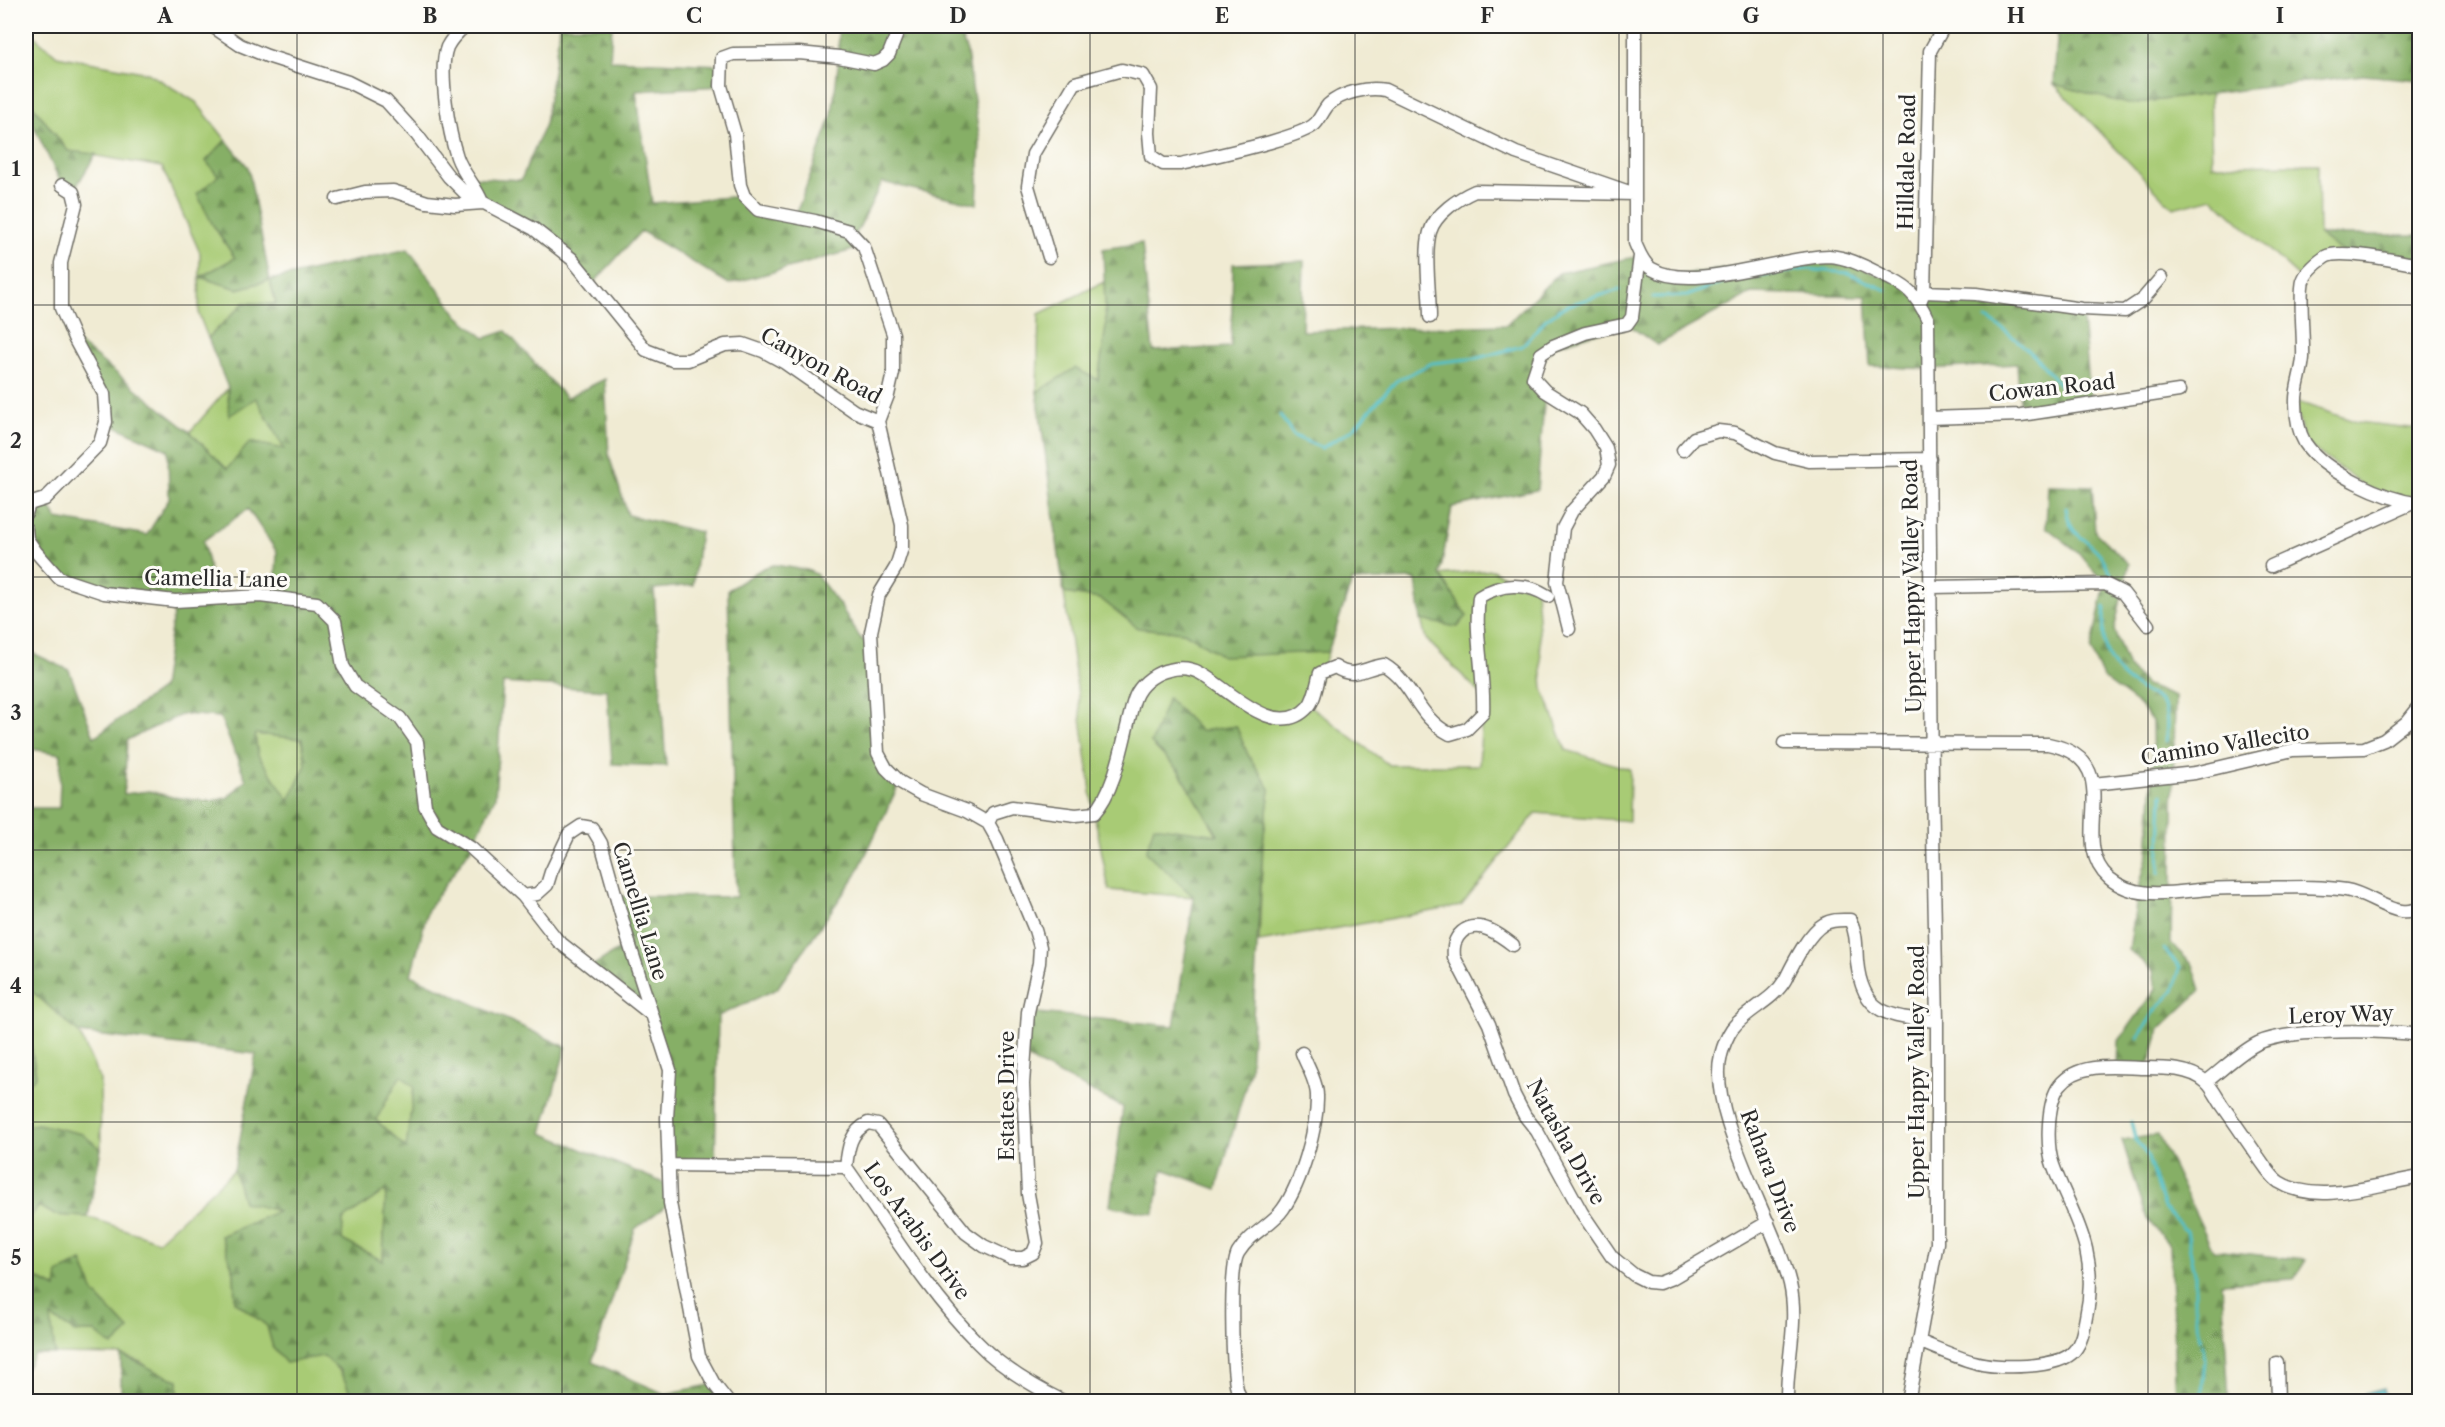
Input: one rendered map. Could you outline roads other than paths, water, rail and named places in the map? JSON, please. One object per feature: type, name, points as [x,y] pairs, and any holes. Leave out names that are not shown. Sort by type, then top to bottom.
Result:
[{"type":"street","name":"Canyon Road","points":[[212,26],[240,45],[348,82],[386,101],[465,193],[534,229],[572,258],[646,350],[672,360],[688,360],[725,345],[743,345],[763,351],[785,363],[854,411],[878,421],[893,373],[893,334],[864,247],[849,231],[815,221],[758,210],[744,196],[740,185],[735,134],[721,86],[720,65],[722,58],[733,54],[799,53],[839,57],[874,64],[889,54],[900,26]]},
{"type":"street","points":[[337,199],[365,192],[393,191],[427,202],[455,205],[483,202],[466,177],[457,157],[445,94],[447,48],[465,26]]},
{"type":"street","points":[[1635,26],[1635,243],[1640,256],[1651,269],[1669,276],[1699,276],[1829,256],[1844,258],[1896,281],[1922,297],[1976,294],[2082,309],[2125,311],[2143,299],[2161,278]]},
{"type":"street","name":"Hilldale Road","points":[[1922,297],[1930,51],[1944,26]]},
{"type":"street","points":[[1049,257],[1028,186],[1033,154],[1075,83],[1122,70],[1143,75],[1151,89],[1149,133],[1151,156],[1163,164],[1181,164],[1296,134],[1315,125],[1329,105],[1347,95],[1371,88],[1385,90],[1516,153],[1635,194]]},
{"type":"street","points":[[26,513],[29,504],[45,499],[100,443],[106,422],[105,394],[75,340],[61,308],[61,263],[76,204],[72,192],[62,186]]},
{"type":"street","points":[[1430,317],[1428,244],[1430,230],[1461,198],[1475,190],[1548,190],[1635,194]]},
{"type":"street","points":[[2416,504],[2366,487],[2339,474],[2319,459],[2304,442],[2298,426],[2295,401],[2303,359],[2303,281],[2312,269],[2327,256],[2345,254],[2420,266]]},
{"type":"street","points":[[1569,629],[1557,582],[1563,528],[1572,511],[1604,476],[1609,465],[1606,448],[1587,421],[1580,413],[1545,391],[1533,378],[1541,354],[1553,346],[1585,333],[1627,324],[1632,317],[1640,256]]},
{"type":"street","name":"Upper Happy Valley Road","points":[[1908,1401],[1937,1243],[1937,1020],[1932,786],[1928,320],[1922,297]]},
{"type":"street","name":"Cowan Road","points":[[1929,418],[2021,415],[2179,391]]},
{"type":"street","points":[[878,421],[902,525],[902,548],[896,567],[879,595],[871,632],[878,753],[886,768],[900,782],[921,794],[967,811],[988,823],[993,813],[1012,807],[1076,814],[1094,813],[1103,804],[1111,782],[1137,693],[1151,677],[1168,670],[1185,668],[1200,672],[1244,705],[1274,718],[1296,717],[1310,706],[1320,673],[1335,667],[1345,674],[1362,672],[1383,665],[1394,672],[1424,715],[1437,728],[1450,734],[1467,729],[1483,713],[1484,696],[1476,623],[1479,597],[1492,589],[1521,585],[1536,588],[1548,596]]},
{"type":"street","points":[[1683,450],[1694,438],[1718,431],[1735,433],[1775,453],[1809,461],[1930,459]]},
{"type":"street","points":[[2271,566],[2416,504]]},
{"type":"street","name":"Camellia Lane","points":[[26,529],[27,539],[59,578],[104,593],[175,601],[260,596],[317,603],[335,621],[343,666],[355,686],[400,718],[417,742],[425,806],[437,827],[471,848],[523,896],[537,894],[547,885],[569,834],[581,826],[592,828],[601,843],[670,1070],[668,1165]]},
{"type":"street","points":[[1932,587],[2105,584],[2123,593],[2148,625]]},
{"type":"street","name":"Camino Vallecito","points":[[2093,784],[2195,772],[2293,750],[2364,748],[2391,734],[2407,722],[2420,706]]},
{"type":"street","points":[[1784,743],[2048,744],[2067,748],[2082,759],[2091,773],[2097,862],[2106,876],[2118,885],[2139,892],[2158,893],[2212,888],[2328,888],[2349,890],[2402,911],[2420,909]]},
{"type":"street","name":"Estates Drive","points":[[846,1167],[848,1150],[854,1133],[868,1123],[878,1125],[966,1233],[984,1246],[1010,1258],[1023,1258],[1033,1253],[1037,1243],[1028,1194],[1023,1084],[1028,1012],[1039,963],[1040,947],[1027,910],[988,823]]},
{"type":"street","points":[[523,896],[558,941],[652,1015]]},
{"type":"street","name":"Rahara Drive","points":[[1787,1401],[1793,1328],[1790,1287],[1784,1263],[1732,1137],[1722,1100],[1719,1072],[1721,1054],[1732,1030],[1780,988],[1798,955],[1816,932],[1823,924],[1834,920],[1850,920],[1855,929],[1860,982],[1867,999],[1884,1013],[1937,1020]]},
{"type":"street","name":"Natasha Drive","points":[[1513,945],[1493,931],[1480,927],[1466,928],[1456,937],[1453,948],[1454,957],[1489,1024],[1514,1095],[1525,1116],[1537,1131],[1582,1213],[1612,1257],[1634,1275],[1648,1282],[1659,1283],[1672,1278],[1768,1222]]},
{"type":"street","name":"Leroy Way","points":[[2206,1082],[2257,1044],[2282,1035],[2386,1031],[2420,1035]]},
{"type":"street","points":[[1243,1401],[1237,1392],[1234,1372],[1233,1282],[1237,1255],[1253,1233],[1282,1210],[1296,1184],[1312,1132],[1317,1096],[1302,1053]]},
{"type":"street","points":[[1918,1341],[1976,1363],[2043,1364],[2061,1360],[2073,1352],[2080,1343],[2090,1303],[2086,1250],[2077,1219],[2052,1162],[2049,1121],[2054,1098],[2060,1085],[2076,1071],[2117,1067],[2163,1068],[2183,1071],[2206,1082],[2278,1181],[2299,1190],[2327,1194],[2420,1177]]},
{"type":"street","points":[[668,1165],[670,1203],[699,1356],[714,1384],[728,1401]]},
{"type":"street","name":"Los Arabis Drive","points":[[668,1165],[846,1167],[943,1303],[978,1344],[1016,1373],[1065,1401]]},
{"type":"street","points":[[2277,1364],[2278,1401]]},
{"type":"water","points":[[2383,1389],[2385,1397],[2366,1401],[2364,1394]]},
{"type":"waterway","points":[[1653,297],[1687,296],[1731,279],[1807,269],[1848,273],[1886,290]]},
{"type":"waterway","points":[[1280,415],[1294,436],[1322,448],[1353,429],[1396,381],[1432,363],[1478,358],[1522,346],[1545,320],[1565,306],[1619,290]]},
{"type":"waterway","points":[[1987,319],[2027,349],[2060,386]]},
{"type":"waterway","points":[[2066,508],[2074,531],[2101,555],[2111,574]]},
{"type":"waterway","points":[[2105,607],[2104,642],[2111,662],[2125,679],[2155,697],[2163,705],[2167,726],[2166,741]]},
{"type":"waterway","points":[[2159,873],[2162,794]]},
{"type":"waterway","points":[[2138,1038],[2155,1011],[2174,991],[2180,967],[2164,949]]},
{"type":"waterway","points":[[2131,1122],[2136,1141],[2147,1155],[2164,1208],[2186,1231],[2195,1273],[2195,1313],[2205,1360],[2201,1402]]}]
